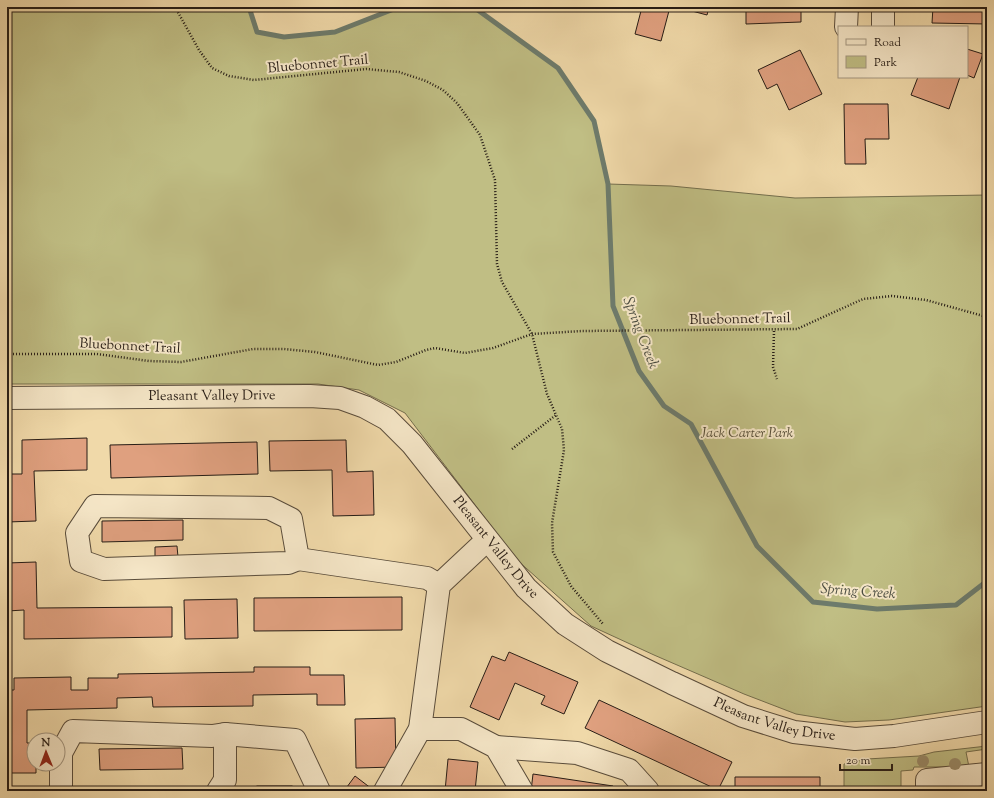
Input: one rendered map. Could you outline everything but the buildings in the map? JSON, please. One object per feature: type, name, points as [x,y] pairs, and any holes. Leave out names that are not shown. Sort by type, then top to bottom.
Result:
[{"type":"street","points":[[846,26],[847,7]]},
{"type":"street","points":[[883,7],[883,26]]},
{"type":"street","name":"Pleasant Valley Drive","points":[[7,398],[310,396],[340,398],[365,407],[387,419],[412,444],[526,588],[565,624],[607,651],[743,716],[794,732],[855,739],[894,736],[987,722]]},
{"type":"street","points":[[298,559],[291,520],[269,508],[95,506],[77,533],[81,561],[104,569],[288,563],[298,559],[427,578],[439,585]]},
{"type":"street","points":[[385,791],[420,729],[439,585],[487,540]]},
{"type":"street","points":[[420,729],[460,729],[496,747],[577,752],[629,770],[648,791]]},
{"type":"street","points":[[61,791],[61,753],[73,731],[212,736],[225,734],[295,740],[319,791]]},
{"type":"street","points":[[218,791],[226,780],[225,734]]},
{"type":"street","points":[[496,747],[522,791]]},
{"type":"street","points":[[927,791],[927,780],[987,774]]},
{"type":"path","name":"Bluebonnet Trail","points":[[175,7],[199,50],[212,68],[230,76],[254,80],[366,69],[400,72],[426,81],[443,90],[457,103],[480,135],[495,180],[497,264],[502,282],[532,334]]},
{"type":"path","name":"Bluebonnet Trail","points":[[7,354],[97,354],[149,361],[182,362],[253,349],[284,349],[315,352],[378,365],[396,362],[435,348],[465,352],[493,348],[532,334],[582,331],[774,331],[797,329],[863,299],[892,296],[926,300],[987,317]]},
{"type":"path","points":[[774,331],[772,367],[777,379]]},
{"type":"path","points":[[532,334],[548,394],[562,429],[564,450],[552,523],[553,552],[572,586],[603,624],[610,628]]},
{"type":"path","points":[[512,449],[556,415]]},
{"type":"green space","name":"Jack Carter Park","points":[[7,7],[249,7],[257,32],[284,37],[335,32],[399,7],[475,8],[558,68],[594,121],[608,184],[671,186],[795,198],[987,195],[987,706],[889,720],[845,722],[796,714],[744,694],[591,626],[517,560],[405,413],[359,390],[318,384],[7,384]]},
{"type":"green space","points":[[987,746],[987,749],[966,752],[969,767],[914,767],[913,770],[901,771],[901,791],[844,791],[844,764],[867,759],[919,756],[934,752]]},
{"type":"waterway","name":"Spring Creek","points":[[249,7],[257,32],[284,37],[335,32],[399,7]]},
{"type":"waterway","name":"Spring Creek","points":[[448,7],[475,8],[558,68],[594,121],[608,184],[613,306],[639,371],[664,406],[691,424],[757,546],[813,602],[877,609],[956,605],[987,581]]}]
